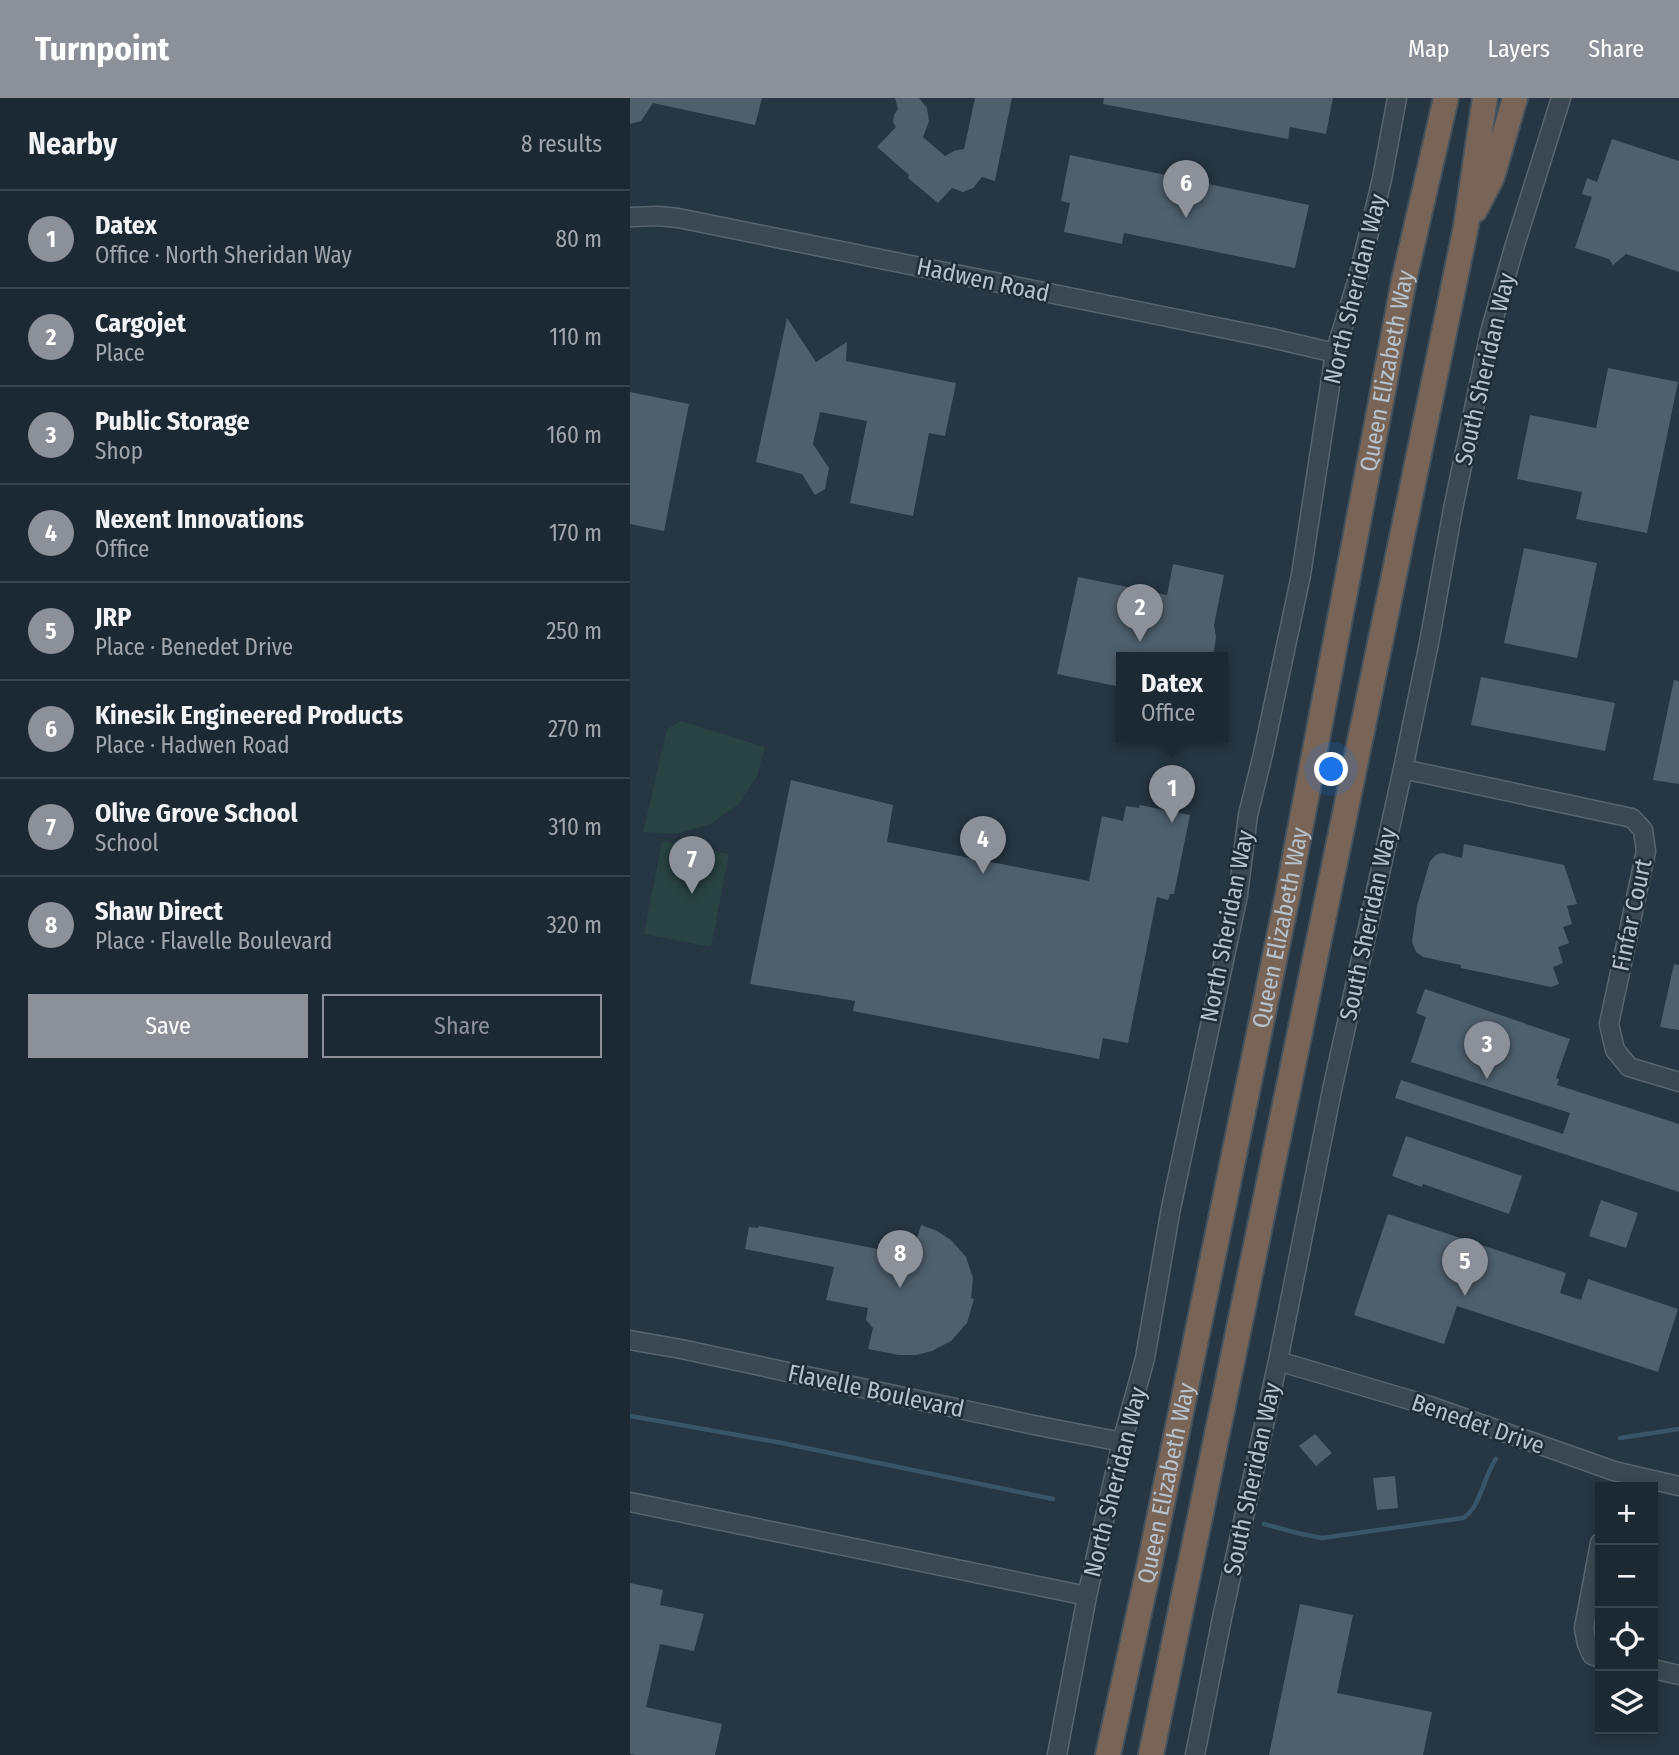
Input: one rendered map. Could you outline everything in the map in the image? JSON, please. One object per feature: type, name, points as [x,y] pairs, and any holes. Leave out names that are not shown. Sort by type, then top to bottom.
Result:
[{"type":"highway","points":[[1437,141],[1439,98]]},
{"type":"highway","name":"Queen Elizabeth Way","points":[[1108,1755],[1288,893],[1404,280],[1446,98]]},
{"type":"highway","name":"Queen Elizabeth Way","points":[[1151,1755],[1466,226],[1485,98]]},
{"type":"highway","points":[[1466,226],[1492,177],[1515,98]]},
{"type":"street","name":"North Sheridan Way","points":[[1057,1755],[1087,1596],[1122,1442],[1145,1358],[1171,1208],[1238,895],[1248,815],[1301,575],[1335,353],[1358,278],[1382,179],[1397,98]]},
{"type":"street","name":"South Sheridan Way","points":[[1195,1755],[1332,1090],[1403,769],[1490,332],[1561,98]]},
{"type":"street","name":"Hadwen Road","points":[[630,217],[678,218],[1335,353]]},
{"type":"street","name":"Finfar Court","points":[[1403,769],[1632,818],[1643,830],[1646,851],[1609,1024],[1615,1050],[1629,1066],[1679,1082]]},
{"type":"street","name":"Flavelle Boulevard","points":[[630,1340],[1122,1442]]},
{"type":"street","name":"Benedet Drive","points":[[1278,1361],[1427,1405],[1612,1479],[1679,1486]]},
{"type":"street","points":[[630,1502],[1087,1596]]},
{"type":"street","points":[[1595,1656],[1587,1644],[1584,1628],[1600,1545]]},
{"type":"street","points":[[1658,1670],[1679,1675]]},
{"type":"green space","points":[[681,721],[765,747],[757,776],[738,805],[710,824],[676,834],[643,832],[667,729]]},
{"type":"green space","points":[[662,841],[729,854],[711,947],[644,934]]},
{"type":"building","points":[[630,98],[762,98],[755,125],[653,103],[641,121],[630,124]]},
{"type":"building","points":[[895,98],[919,98],[927,108],[929,121],[923,137],[945,156],[964,149],[975,98],[1012,98],[995,181],[982,177],[973,188],[963,192],[952,188],[938,203],[877,147],[896,127],[893,122],[898,109]]},
{"type":"building","points":[[1104,98],[1333,98],[1326,134],[1290,127],[1288,139],[1103,104]]},
{"type":"building","points":[[1612,139],[1679,161],[1679,272],[1626,254],[1613,265],[1609,259],[1575,248],[1592,197],[1582,194],[1587,178],[1597,182]]},
{"type":"building","points":[[1070,155],[1309,205],[1295,268],[1124,233],[1122,244],[1064,232],[1070,203],[1061,201]]},
{"type":"building","points":[[787,318],[816,362],[847,342],[846,361],[956,383],[945,436],[929,433],[913,516],[850,503],[867,421],[820,412],[813,444],[829,468],[825,489],[815,495],[802,474],[756,462]]},
{"type":"building","points":[[1608,368],[1678,382],[1647,533],[1576,519],[1582,492],[1517,479],[1530,415],[1596,428]]},
{"type":"building","points":[[630,392],[689,404],[664,531],[630,524]]},
{"type":"building","points":[[1524,548],[1597,563],[1577,658],[1504,643]]},
{"type":"building","points":[[1173,564],[1224,575],[1214,625],[1216,637],[1214,652],[1116,652],[1116,686],[1057,674],[1078,577],[1167,595]]},
{"type":"building","points":[[1481,677],[1615,703],[1605,751],[1471,725]]},
{"type":"building","points":[[1674,680],[1679,681],[1679,784],[1653,780]]},
{"type":"building","points":[[791,780],[893,805],[887,842],[1089,881],[1102,816],[1123,821],[1126,806],[1139,808],[1140,805],[1190,815],[1174,894],[1170,894],[1168,900],[1157,897],[1128,1043],[1103,1038],[1099,1059],[853,1011],[855,1001],[750,984]]},
{"type":"building","points":[[1464,844],[1564,865],[1577,904],[1567,906],[1572,924],[1563,927],[1569,943],[1558,947],[1563,963],[1553,967],[1559,984],[1551,987],[1461,968],[1461,965],[1423,957],[1416,952],[1412,942],[1417,906],[1430,861],[1442,853],[1462,858]]},
{"type":"building","points":[[1674,964],[1679,965],[1679,1030],[1660,1027]]},
{"type":"building","points":[[1425,989],[1570,1039],[1556,1078],[1559,1079],[1557,1085],[1679,1124],[1679,1192],[1395,1098],[1401,1080],[1563,1134],[1570,1113],[1411,1062],[1426,1017],[1416,1013]]},
{"type":"building","points":[[1406,1136],[1522,1176],[1509,1214],[1392,1176]]},
{"type":"building","points":[[1601,1200],[1638,1213],[1626,1248],[1589,1236]]},
{"type":"building","points":[[1388,1214],[1566,1273],[1560,1293],[1581,1300],[1588,1279],[1678,1309],[1658,1372],[1457,1306],[1444,1344],[1354,1315]]},
{"type":"building","points":[[921,1225],[951,1240],[966,1257],[973,1278],[971,1298],[974,1299],[967,1323],[951,1341],[932,1351],[916,1355],[899,1355],[868,1349],[873,1328],[866,1320],[868,1308],[826,1300],[834,1267],[745,1249],[749,1227],[759,1226],[888,1251],[891,1240],[915,1245]]},
{"type":"building","points":[[1315,1434],[1332,1453],[1316,1466],[1299,1446]]},
{"type":"building","points":[[1395,1476],[1398,1508],[1377,1510],[1373,1478]]},
{"type":"building","points":[[630,1583],[663,1590],[660,1605],[704,1614],[694,1651],[660,1644],[646,1707],[722,1724],[715,1755],[630,1754]]},
{"type":"building","points":[[1300,1604],[1353,1615],[1337,1693],[1432,1712],[1423,1755],[1269,1755]]},
{"type":"waterway","points":[[630,1416],[777,1442],[1053,1499]]},
{"type":"waterway","points":[[1620,1438],[1679,1429]]},
{"type":"waterway","points":[[1264,1524],[1322,1538],[1463,1518],[1478,1500],[1496,1459]]},
{"type":"place","name":"Kinesik Engineered Products","points":[[1186,218]]},
{"type":"place","name":"Cargojet","points":[[1140,642]]},
{"type":"place","name":"Datex","points":[[1172,823]]},
{"type":"place","name":"Nexent Innovations","points":[[983,874]]},
{"type":"place","name":"Olive Grove School","points":[[692,894]]},
{"type":"place","name":"Public Storage","points":[[1487,1079]]},
{"type":"place","name":"Shaw Direct","points":[[900,1288]]},
{"type":"place","name":"JRP","points":[[1465,1296]]}]
